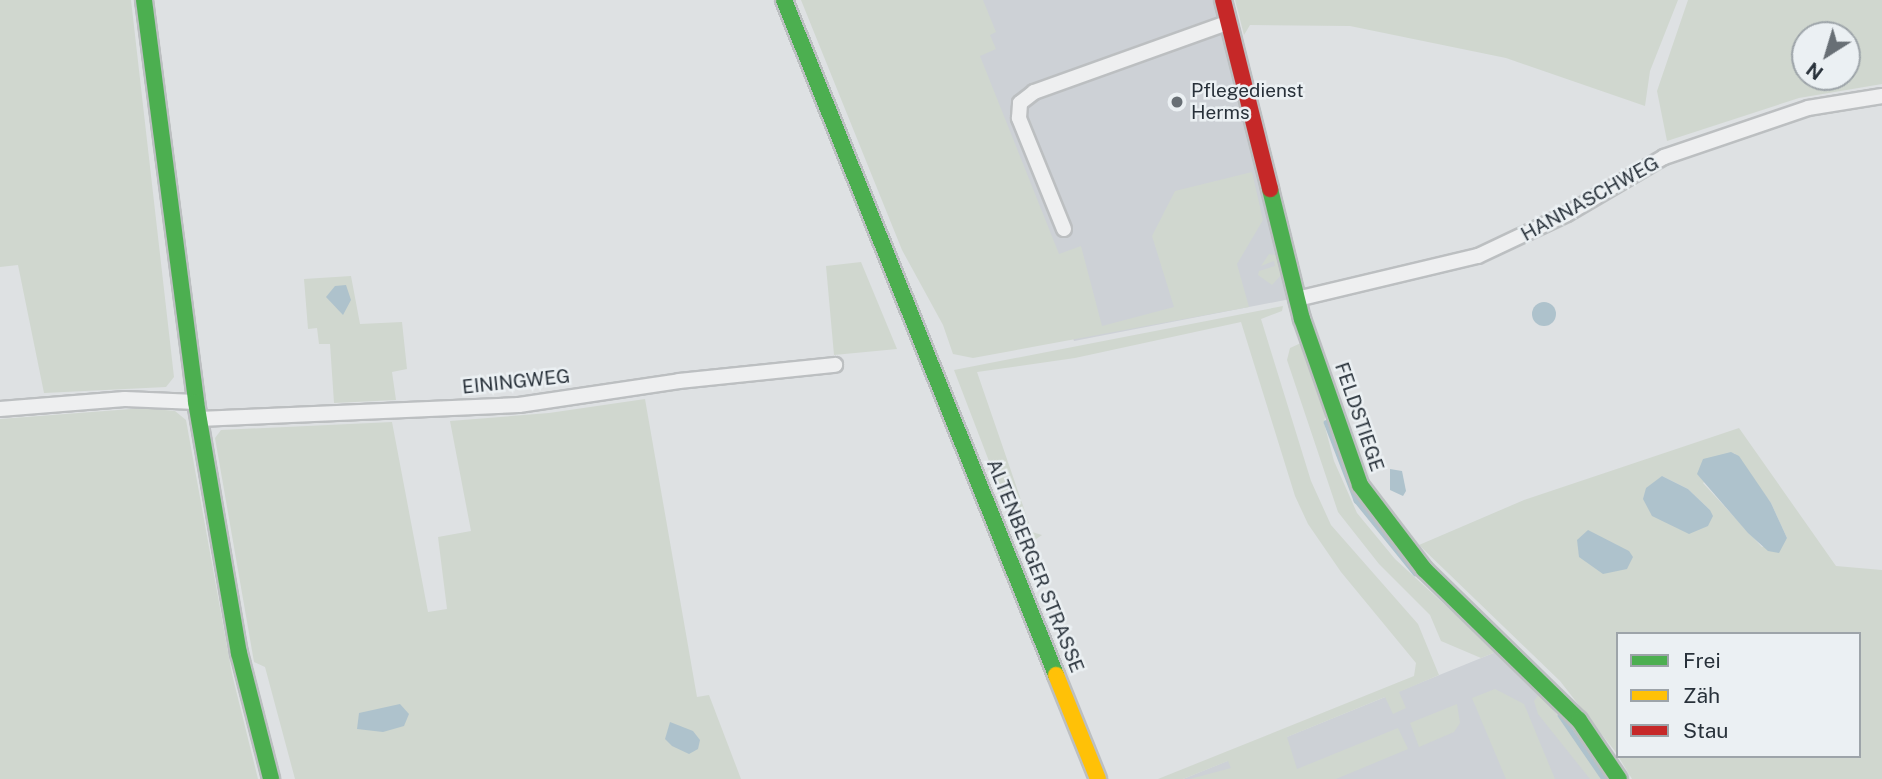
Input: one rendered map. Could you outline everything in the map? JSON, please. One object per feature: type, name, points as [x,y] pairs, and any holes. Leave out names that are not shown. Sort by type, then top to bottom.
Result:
[{"type":"street","points":[[144,0],[196,402],[239,653],[271,779]]},
{"type":"street","name":"ALTENBERGER STRASSE","points":[[784,0],[1098,779]]},
{"type":"street","name":"FELDSTIEGE","points":[[1223,0],[1297,299],[1351,466],[1372,507],[1424,569],[1579,720],[1619,779]]},
{"type":"street","points":[[1063,229],[1019,118],[1020,103],[1034,92],[1229,22]]},
{"type":"street","name":"HANNASCHWEG","points":[[1297,299],[1478,256],[1567,214],[1664,157],[1808,108],[1882,96]]},
{"type":"street","name":"EININGWEG","points":[[199,419],[519,405],[679,381],[835,365]]},
{"type":"street","points":[[0,409],[125,399],[196,402]]},
{"type":"shaded area","points":[[0,0],[131,0],[174,377],[166,387],[44,393],[18,265],[0,267]]},
{"type":"shaded area","points":[[801,0],[983,0],[996,32],[990,35],[996,49],[980,56],[1059,254],[1081,246],[1102,326],[1174,307],[1152,236],[1175,191],[1252,172],[1263,220],[1237,264],[1249,307],[973,358],[953,354],[943,325],[902,250]]},
{"type":"shaded area","points":[[954,0],[1222,0],[1301,297],[1074,341]]},
{"type":"shaded area","points":[[1235,0],[1678,0],[1650,71],[1645,106],[1506,58],[1350,26],[1250,25],[1244,35]]},
{"type":"shaded area","points":[[1688,0],[1882,0],[1882,84],[1861,88],[1861,21],[1791,21],[1791,91],[1840,91],[1799,98],[1667,141],[1657,91]]},
{"type":"shaded area","points":[[1269,254],[1276,255],[1282,274],[1272,285],[1258,275],[1259,271],[1275,266],[1274,261],[1261,266]]},
{"type":"shaded area","points":[[861,262],[897,349],[834,355],[826,266]]},
{"type":"shaded area","points":[[351,276],[360,324],[402,322],[407,369],[392,372],[396,400],[334,403],[330,344],[319,344],[317,328],[308,329],[304,279]]},
{"type":"shaded area","points":[[1283,306],[1282,311],[1261,319],[1311,481],[1331,525],[1418,624],[1439,675],[1399,692],[1406,708],[1393,714],[1385,697],[1287,737],[1297,769],[1398,728],[1408,749],[1336,779],[1190,779],[1231,768],[1228,761],[1183,779],[1158,779],[1414,676],[1416,663],[1341,572],[1308,524],[1295,496],[1241,322],[1075,358],[977,372],[1032,532],[1042,535],[1026,546],[1015,529],[954,370]]},
{"type":"shaded area","points":[[1301,343],[1326,412],[1324,423],[1334,461],[1357,513],[1395,559],[1496,652],[1481,658],[1441,641],[1430,615],[1379,564],[1338,512],[1287,360],[1290,348]]},
{"type":"shaded area","points":[[645,399],[697,697],[709,695],[741,779],[295,779],[265,667],[254,662],[215,438],[221,430],[392,422],[428,612],[447,609],[438,537],[471,531],[450,421],[549,413]]},
{"type":"shaded area","points":[[144,408],[175,411],[186,420],[232,674],[258,779],[0,779],[0,419]]},
{"type":"shaded area","points":[[1739,428],[1836,566],[1882,570],[1882,779],[1632,779],[1619,758],[1861,758],[1861,632],[1616,632],[1616,752],[1560,681],[1419,545],[1524,500]],"holes":[[[1734,453],[1771,503],[1787,538],[1762,547],[1703,483]],[[1662,476],[1688,489],[1710,510],[1708,526],[1702,526]]]},
{"type":"shaded area","points":[[1496,652],[1545,699],[1605,779],[1183,779]]},
{"type":"shaded area","points":[[1495,689],[1524,704],[1555,779],[1506,779],[1472,698]]},
{"type":"shaded area","points":[[1539,694],[1577,739],[1605,779],[1590,779],[1538,714],[1534,701]]},
{"type":"shaded area","points":[[1457,704],[1460,723],[1454,732],[1419,747],[1410,723]]},
{"type":"water","points":[[346,285],[351,300],[343,315],[326,297],[335,286]]},
{"type":"water","points":[[1544,302],[1555,309],[1556,314],[1549,325],[1544,326],[1533,319],[1532,314],[1539,303]]},
{"type":"water","points":[[1731,452],[1739,456],[1771,503],[1787,538],[1779,553],[1768,551],[1748,533],[1697,474],[1703,459]]},
{"type":"water","points":[[1390,469],[1402,471],[1406,491],[1403,496],[1390,490]]},
{"type":"water","points":[[1662,476],[1688,489],[1710,510],[1713,516],[1708,526],[1689,534],[1652,516],[1643,499],[1646,488]]},
{"type":"water","points":[[1588,530],[1629,551],[1633,557],[1627,569],[1603,574],[1579,557],[1577,540]]},
{"type":"water","points":[[400,704],[409,714],[404,726],[383,732],[357,729],[359,713]]},
{"type":"water","points":[[670,722],[693,731],[700,740],[698,749],[689,754],[672,746],[665,739]]},
{"type":"waterway","points":[[1326,422],[1356,500],[1415,573]]},
{"type":"waterway","points":[[1560,715],[1604,779]]},
{"type":"traffic: fast","points":[[144,0],[196,402],[239,653],[271,779]]},
{"type":"traffic: fast","points":[[784,0],[1056,675]]},
{"type":"traffic: fast","points":[[1270,189],[1302,319],[1360,485],[1424,569],[1579,720],[1619,779]]},
{"type":"traffic: slow","points":[[1056,675],[1098,779]]},
{"type":"traffic: jam","points":[[1223,0],[1270,189]]},
{"type":"place","name":"Pflegedienst Herms","points":[[1177,102]]}]
